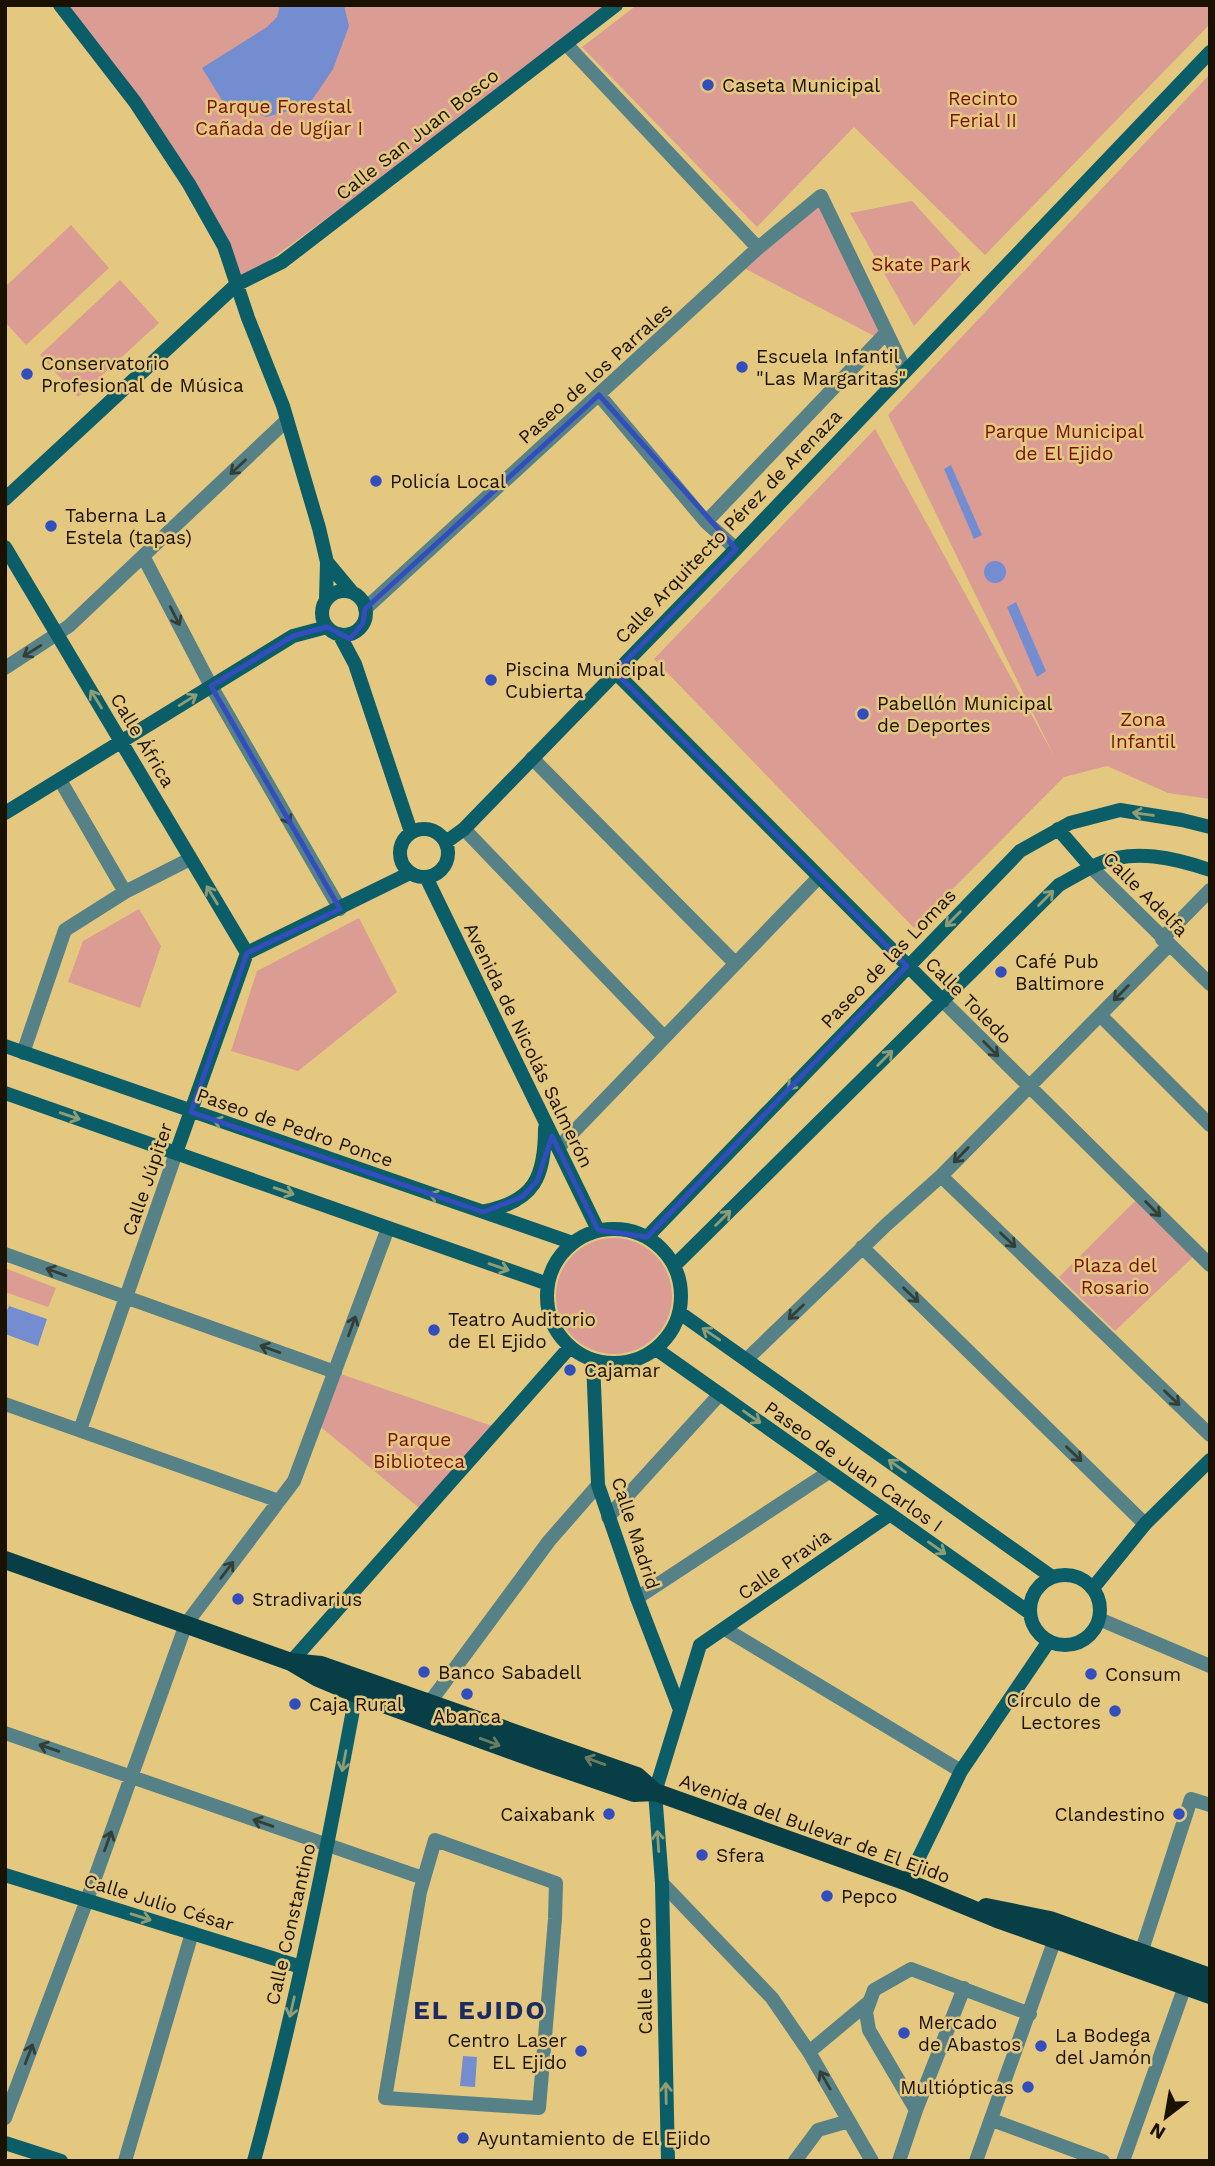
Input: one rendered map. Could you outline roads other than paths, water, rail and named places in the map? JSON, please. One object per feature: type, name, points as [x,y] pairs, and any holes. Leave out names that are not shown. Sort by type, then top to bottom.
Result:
[{"type":"main road","name":"Avenida del Bulevar de El Ejido","points":[[5,1560],[291,1662],[318,1678],[356,1694],[634,1793],[655,1791]]},
{"type":"main road","name":"Avenida del Bulevar de El Ejido","points":[[291,1662],[321,1665],[637,1776],[655,1791],[1210,1994]]},
{"type":"main road","name":"Avenida del Bulevar de El Ejido","points":[[356,1694],[410,1696]]},
{"type":"main road","name":"Avenida del Bulevar de El Ejido","points":[[960,1904],[1004,1909],[1050,1920],[1210,1977]]},
{"type":"main road","name":"Avenida del Bulevar de El Ejido","points":[[1055,1939],[1115,1945]]},
{"type":"street","points":[[60,5],[135,102],[189,184],[223,246],[287,420],[327,562],[326,600],[322,614],[355,664],[411,832]]},
{"type":"street","name":"Calle San Juan Bosco","points":[[5,499],[236,285],[282,262],[616,5]]},
{"type":"street","points":[[566,44],[758,248]]},
{"type":"street","name":"Calle Arquitecto Pérez de Arenaza","points":[[446,842],[464,829],[736,549],[1210,52]]},
{"type":"street","name":"Paseo de los Parrales","points":[[365,609],[758,248],[821,196],[886,333]]},
{"type":"street","points":[[706,522],[886,333],[905,370]]},
{"type":"street","points":[[600,395],[706,522],[736,549]]},
{"type":"street","points":[[5,668],[57,636],[287,420]]},
{"type":"street","name":"Calle África","points":[[5,547],[247,953]]},
{"type":"street","points":[[143,556],[211,686],[340,909]]},
{"type":"street","points":[[327,562],[358,596],[365,609],[366,616],[359,629],[355,664]]},
{"type":"street","points":[[326,600],[337,592],[352,592]]},
{"type":"street","points":[[5,813],[293,636],[333,630],[353,633],[359,629]]},
{"type":"street","name":"Calle Toledo","points":[[615,672],[818,878],[1210,1265]]},
{"type":"street","points":[[532,758],[735,963]]},
{"type":"street","points":[[60,780],[125,892]]},
{"type":"street","name":"Paseo de las Lomas","points":[[647,1237],[1020,851],[1070,822],[1121,810],[1210,827]]},
{"type":"street","points":[[427,828],[435,831],[446,842],[448,857],[440,871],[426,877],[410,873],[404,867],[400,852],[405,837],[411,832],[427,828]]},
{"type":"street","points":[[464,829],[664,1037]]},
{"type":"street","name":"Calle Adelfa","points":[[1058,829],[1091,867],[1210,984]]},
{"type":"street","points":[[674,1266],[1059,885],[1100,863],[1138,854],[1186,862],[1210,870]]},
{"type":"street","points":[[23,1053],[65,930],[125,892],[190,859]]},
{"type":"street","points":[[247,953],[410,873]]},
{"type":"street","name":"Avenida de Nicolás Salmerón","points":[[426,877],[598,1230]]},
{"type":"street","points":[[558,1147],[818,878]]},
{"type":"street","points":[[747,1359],[862,1247],[941,1176],[1100,1015],[1210,890]]},
{"type":"street","name":"Calle Júpiter","points":[[80,1430],[247,953]]},
{"type":"street","points":[[1100,1015],[1210,1125]]},
{"type":"street","name":"Paseo de Pedro Ponce","points":[[5,1046],[573,1242]]},
{"type":"street","points":[[5,1093],[548,1284]]},
{"type":"street","points":[[483,1212],[505,1207],[522,1197],[537,1181],[545,1156],[545,1123]]},
{"type":"street","points":[[941,1176],[1210,1435]]},
{"type":"street","points":[[5,2118],[186,1624],[294,1481],[388,1227]]},
{"type":"street","points":[[615,1228],[647,1237],[663,1249],[674,1266],[680,1281],[680,1313],[671,1333],[656,1349],[636,1360],[615,1363],[593,1360],[570,1347],[555,1329],[547,1307],[552,1268],[573,1242],[598,1230],[615,1228]]},
{"type":"street","points":[[862,1247],[1145,1524]]},
{"type":"street","points":[[5,1254],[335,1371]]},
{"type":"street","name":"Paseo de Juan Carlos I","points":[[680,1313],[1052,1577]]},
{"type":"street","points":[[291,1662],[570,1347]]},
{"type":"street","name":"Paseo de Juan Carlos I","points":[[656,1349],[1030,1613]]},
{"type":"street","name":"Calle Madrid","points":[[593,1360],[598,1485],[636,1598],[680,1710]]},
{"type":"street","points":[[608,1517],[720,1394]]},
{"type":"street","points":[[5,1404],[279,1502]]},
{"type":"street","points":[[1093,1588],[1145,1524],[1210,1460]]},
{"type":"street","points":[[636,1598],[829,1472]]},
{"type":"street","points":[[430,1702],[549,1541],[598,1485]]},
{"type":"street","name":"Calle Pravia","points":[[680,1710],[700,1645],[890,1515]]},
{"type":"street","points":[[1074,1576],[1093,1588],[1100,1608],[1099,1619],[1088,1637],[1069,1645],[1049,1641],[1039,1634],[1030,1613],[1035,1591],[1042,1583],[1052,1577],[1074,1576]]},
{"type":"street","points":[[1099,1619],[1210,1666]]},
{"type":"street","points":[[725,1629],[961,1771]]},
{"type":"street","points":[[906,1882],[961,1771],[1049,1641]]},
{"type":"street","name":"Calle Constantino","points":[[254,2161],[302,1967],[356,1694]]},
{"type":"street","points":[[655,1791],[680,1710]]},
{"type":"street","points":[[5,1733],[423,1878]]},
{"type":"street","name":"Calle Lobero","points":[[655,1791],[662,1883],[668,2161]]},
{"type":"street","points":[[1141,1953],[1191,1799],[1210,1805]]},
{"type":"street","points":[[435,1840],[556,1883],[539,2108],[385,2098],[423,1878],[435,1840]]},
{"type":"street","name":"Calle Julio César","points":[[5,1875],[302,1967]]},
{"type":"street","points":[[662,1883],[772,1998],[809,2052],[872,2161]]},
{"type":"street","points":[[125,2161],[192,1933]]},
{"type":"street","points":[[976,2161],[1055,1939]]},
{"type":"street","points":[[916,2110],[869,2030],[866,2012],[874,1990],[911,1969],[1030,2014]]},
{"type":"street","points":[[1123,2161],[1185,1986]]},
{"type":"street","points":[[899,2161],[964,1988]]},
{"type":"street","points":[[809,2052],[870,2001]]},
{"type":"street","points":[[992,2120],[1102,2161]]},
{"type":"street","points":[[795,2161],[818,2130],[849,2121]]},
{"type":"street","points":[[5,2143],[61,2161]]},
{"type":"water","points":[[280,5],[344,5],[349,26],[333,69],[308,106],[266,117],[222,100],[202,68],[267,27],[277,17]]},
{"type":"water","points":[[951,465],[982,535],[974,539],[944,469]]},
{"type":"water","points":[[995,561],[1003,564],[1006,572],[1003,580],[995,583],[987,580],[984,572],[987,564]]},
{"type":"water","points":[[1016,602],[1046,671],[1037,677],[1007,607]]},
{"type":"water","points":[[9,1306],[47,1319],[38,1346],[5,1334],[5,1315]]},
{"type":"water","points":[[463,2056],[477,2057],[475,2087],[460,2086]]},
{"type":"place","name":"Caseta Municipal","points":[[708,85]]},
{"type":"place","name":"Escuela Infantil \"Las Margaritas\"","points":[[742,367]]},
{"type":"place","name":"Conservatorio Profesional de Música","points":[[27,374]]},
{"type":"place","name":"Policía Local","points":[[376,481]]},
{"type":"place","name":"Taberna La Estela (tapas)","points":[[51,526]]},
{"type":"place","name":"Piscina Municipal Cubierta","points":[[491,680]]},
{"type":"place","name":"Pabellón Municipal de Deportes","points":[[863,714]]},
{"type":"place","name":"Café Pub Baltimore","points":[[1001,972]]},
{"type":"place","name":"Teatro Auditorio de El Ejido","points":[[434,1330]]},
{"type":"place","name":"Cajamar","points":[[570,1370]]},
{"type":"place","name":"Stradivarius","points":[[238,1599]]},
{"type":"place","name":"Banco Sabadell","points":[[424,1672]]},
{"type":"place","name":"Consum","points":[[1091,1674]]},
{"type":"place","name":"Abanca","points":[[467,1694]]},
{"type":"place","name":"Caja Rural","points":[[295,1704]]},
{"type":"place","name":"Círculo de Lectores","points":[[1115,1711]]},
{"type":"place","name":"Caixabank","points":[[609,1814]]},
{"type":"place","name":"Clandestino","points":[[1179,1814]]},
{"type":"place","name":"Sfera","points":[[702,1855]]},
{"type":"place","name":"Pepco","points":[[827,1896]]},
{"type":"place","name":"Mercado de Abastos","points":[[904,2033]]},
{"type":"place","name":"La Bodega del Jamón","points":[[1041,2046]]},
{"type":"place","name":"Centro Laser EL Ejido","points":[[581,2051]]},
{"type":"place","name":"Multiópticas","points":[[1028,2087]]},
{"type":"place","name":"Ayuntamiento de El Ejido","points":[[463,2138]]},
{"type":"district","name":"EL EJIDO","points":[[480,2010]]},
{"type":"park label","name":"Recinto Ferial II","points":[[983,109]]},
{"type":"park label","name":"Parque Forestal Cañada de Ugíjar I","points":[[279,117]]},
{"type":"park label","name":"Skate Park","points":[[921,264]]},
{"type":"park label","name":"Parque Municipal de El Ejido","points":[[1064,442]]},
{"type":"park label","name":"Zona Infantil","points":[[1143,730]]},
{"type":"park label","name":"Plaza del Rosario","points":[[1115,1276]]},
{"type":"park label","name":"Parque Biblioteca","points":[[419,1450]]}]
